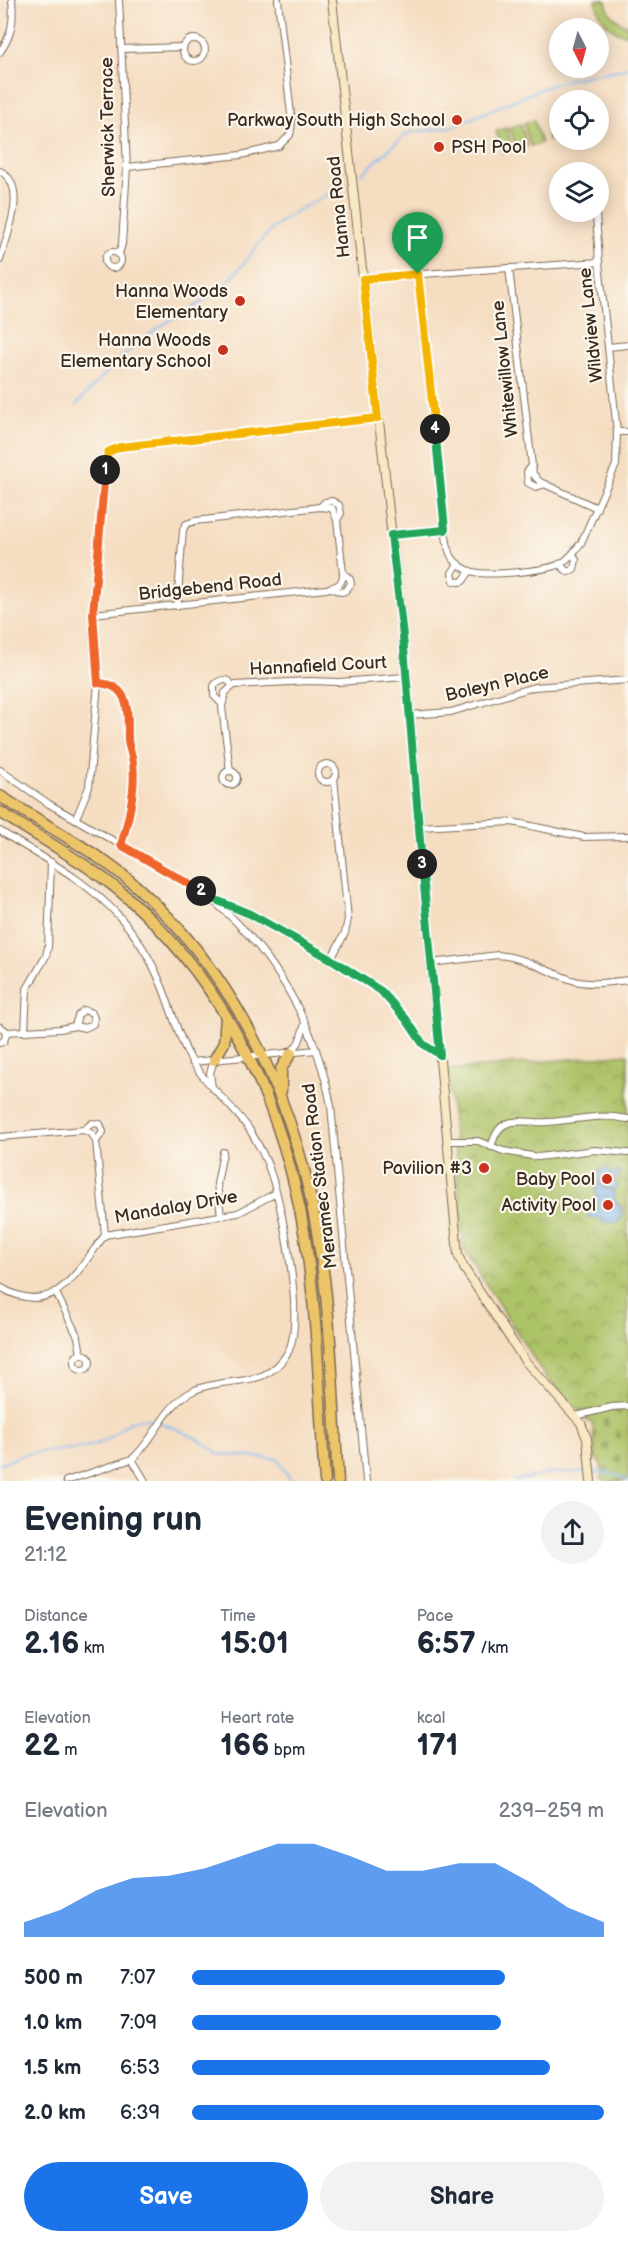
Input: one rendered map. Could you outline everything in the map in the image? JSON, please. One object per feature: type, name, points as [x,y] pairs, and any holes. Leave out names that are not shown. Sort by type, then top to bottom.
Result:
[{"type":"highway","points":[[0,796],[97,856],[157,906],[184,934],[214,971],[263,1055],[280,1097],[308,1185],[321,1254],[338,1481]]},
{"type":"highway","points":[[0,812],[88,867],[135,904],[189,962],[226,1016],[248,1057],[283,1144],[303,1225],[312,1294],[325,1481]]},
{"type":"highway","points":[[214,1060],[224,1043],[226,1016]]},
{"type":"highway","points":[[280,1097],[281,1070],[291,1053]]},
{"type":"highway","points":[[320,1481],[323,1461]]},
{"type":"street","points":[[0,52],[11,31],[14,18],[12,0]]},
{"type":"street","name":"Sherwick Terrace","points":[[118,0],[127,167],[122,244],[119,254]]},
{"type":"street","points":[[127,167],[242,155],[279,146],[290,135],[292,123],[278,0]]},
{"type":"street","name":"Hanna Road","points":[[332,0],[403,636],[458,1251],[462,1264],[525,1361],[576,1416]]},
{"type":"street","points":[[122,49],[183,47]]},
{"type":"street","points":[[0,171],[10,178],[15,186],[16,198],[0,260]]},
{"type":"street","name":"Wildview Lane","points":[[559,564],[568,572],[574,569],[576,560],[573,554],[616,465],[617,432],[596,222]]},
{"type":"street","points":[[363,279],[599,262]]},
{"type":"street","name":"Whitewillow Lane","points":[[509,268],[531,467],[536,478],[597,508]]},
{"type":"street","points":[[418,274],[445,530],[450,555],[458,564],[470,571],[486,573],[538,570],[559,564],[573,554]]},
{"type":"street","points":[[608,347],[628,345]]},
{"type":"street","points":[[76,818],[89,787],[98,683],[93,614],[108,452],[113,449],[378,418]]},
{"type":"street","points":[[617,432],[628,432]]},
{"type":"street","points":[[177,606],[183,530],[186,524],[195,521],[320,507],[325,502],[332,501],[339,505],[341,513],[337,520]]},
{"type":"street","name":"Bridgebend Road","points":[[93,614],[331,588],[340,585],[343,581],[343,573],[337,520],[332,508],[320,507]]},
{"type":"street","points":[[391,535],[445,530]]},
{"type":"street","points":[[458,564],[452,573],[454,581],[463,580],[470,571]]},
{"type":"street","name":"Hannafield Court","points":[[230,771],[222,704],[225,693],[232,686],[309,681],[339,682],[405,676]]},
{"type":"street","name":"Boleyn Place","points":[[409,715],[451,712],[534,687],[628,680]]},
{"type":"street","name":"Hannafield Court","points":[[222,704],[214,696],[216,682],[229,681],[232,686]]},
{"type":"street","points":[[98,683],[105,683],[117,689],[126,701],[128,709],[128,740],[133,768],[129,820],[121,845]]},
{"type":"street","name":"Meramec Station Road","points":[[0,770],[49,804],[211,898],[256,944],[293,995],[316,1050],[331,1106],[366,1481]]},
{"type":"street","points":[[331,959],[345,933],[348,919],[334,778]]},
{"type":"street","points":[[419,828],[512,822],[584,837],[628,836]]},
{"type":"street","points":[[0,831],[78,879],[116,913],[134,935],[161,984],[179,1036],[192,1062],[212,1089],[240,1118],[267,1162],[287,1245],[292,1292],[294,1329],[288,1351],[267,1374],[253,1379],[216,1384],[195,1390],[179,1401],[163,1418],[140,1452],[132,1459],[66,1481]]},
{"type":"street","points":[[26,1032],[27,989],[46,956],[48,947],[51,862]]},
{"type":"street","points":[[211,898],[250,914],[331,959],[381,991],[406,1019],[423,1044],[440,1055]]},
{"type":"street","points":[[431,963],[508,955],[573,980],[591,983],[628,980]]},
{"type":"street","points":[[291,1053],[303,1034],[305,1023]]},
{"type":"street","points":[[0,1027],[6,1032],[26,1032],[75,1026]]},
{"type":"street","points":[[0,1043],[6,1038],[6,1032]]},
{"type":"street","points":[[192,1062],[316,1050]]},
{"type":"street","points":[[212,1089],[210,1073],[214,1060]]},
{"type":"street","points":[[491,1147],[495,1134],[501,1128],[515,1122],[549,1122],[599,1115],[628,1119]]},
{"type":"street","points":[[84,1130],[92,1123],[100,1124],[103,1132],[96,1141]]},
{"type":"street","points":[[0,1137],[84,1130],[92,1134],[96,1141],[105,1235]]},
{"type":"street","points":[[448,1142],[472,1140],[518,1155],[538,1157],[595,1150],[628,1153]]},
{"type":"street","points":[[221,1216],[217,1191],[223,1152]]},
{"type":"street","name":"Mandalay Drive","points":[[56,1293],[80,1271],[105,1235],[221,1216],[250,1208],[276,1193]]},
{"type":"street","points":[[0,1287],[30,1298],[56,1293],[78,1337],[81,1354]]},
{"type":"street","points":[[591,1481],[585,1430],[576,1416],[612,1407],[628,1406]]},
{"type":"street","points":[[132,1459],[145,1481]]},
{"type":"green space","points":[[596,0],[606,0],[613,16],[628,26],[628,35],[610,27],[609,18],[602,18]]},
{"type":"green space","points":[[546,117],[549,117],[549,140],[548,140]]},
{"type":"green space","points":[[534,120],[541,143],[530,146],[524,123]]},
{"type":"green space","points":[[521,124],[527,147],[517,150],[510,127]]},
{"type":"green space","points":[[507,128],[513,150],[503,153],[496,131]]},
{"type":"green space","points":[[628,1054],[628,1407],[580,1412],[545,1376],[464,1250],[448,1070]]},
{"type":"green space","points":[[628,1407],[628,1481],[607,1481],[602,1479],[601,1462],[595,1458],[593,1425],[580,1412]]},
{"type":"water","name":"Baby Pool","points":[[602,1168],[608,1169],[612,1175],[617,1171],[620,1172],[620,1177],[614,1179],[617,1186],[614,1190],[598,1183]]},
{"type":"water","name":"Activity Pool","points":[[601,1185],[614,1193],[614,1199],[622,1209],[618,1223],[605,1224],[599,1218],[588,1217],[590,1208],[597,1209],[598,1199],[595,1189]]},
{"type":"waterway","points":[[362,174],[405,135],[451,127],[546,87],[571,79],[628,68]]},
{"type":"waterway","points":[[76,405],[137,344],[219,290],[266,235],[281,221],[344,186]]},
{"type":"waterway","points":[[0,1464],[31,1453],[95,1445],[132,1421],[143,1419],[183,1432],[204,1443],[218,1454],[278,1459],[291,1481]]},
{"type":"waterway","points":[[514,1481],[552,1473],[588,1472]]},
{"type":"waterway","points":[[594,1472],[616,1475],[628,1481]]},
{"type":"place","name":"Parkway South High School","points":[[457,120]]},
{"type":"place","name":"PSH Pool","points":[[439,147]]},
{"type":"place","name":"Hanna Woods Elementary","points":[[240,301]]},
{"type":"place","name":"Hanna Woods Elementary School","points":[[223,350]]},
{"type":"place","name":"Pavilion #3","points":[[484,1168]]},
{"type":"place","name":"Baby Pool","points":[[607,1179]]},
{"type":"place","name":"Activity Pool","points":[[608,1205]]},
{"type":"route","points":[[418,274],[445,530],[391,535],[403,636],[440,1055],[423,1044],[406,1019],[381,991],[331,959],[250,914],[211,898],[121,845],[129,820],[133,768],[128,740],[128,709],[126,701],[117,689],[105,683],[98,683],[93,636],[108,452],[120,447],[378,418],[363,279],[418,274]]}]
